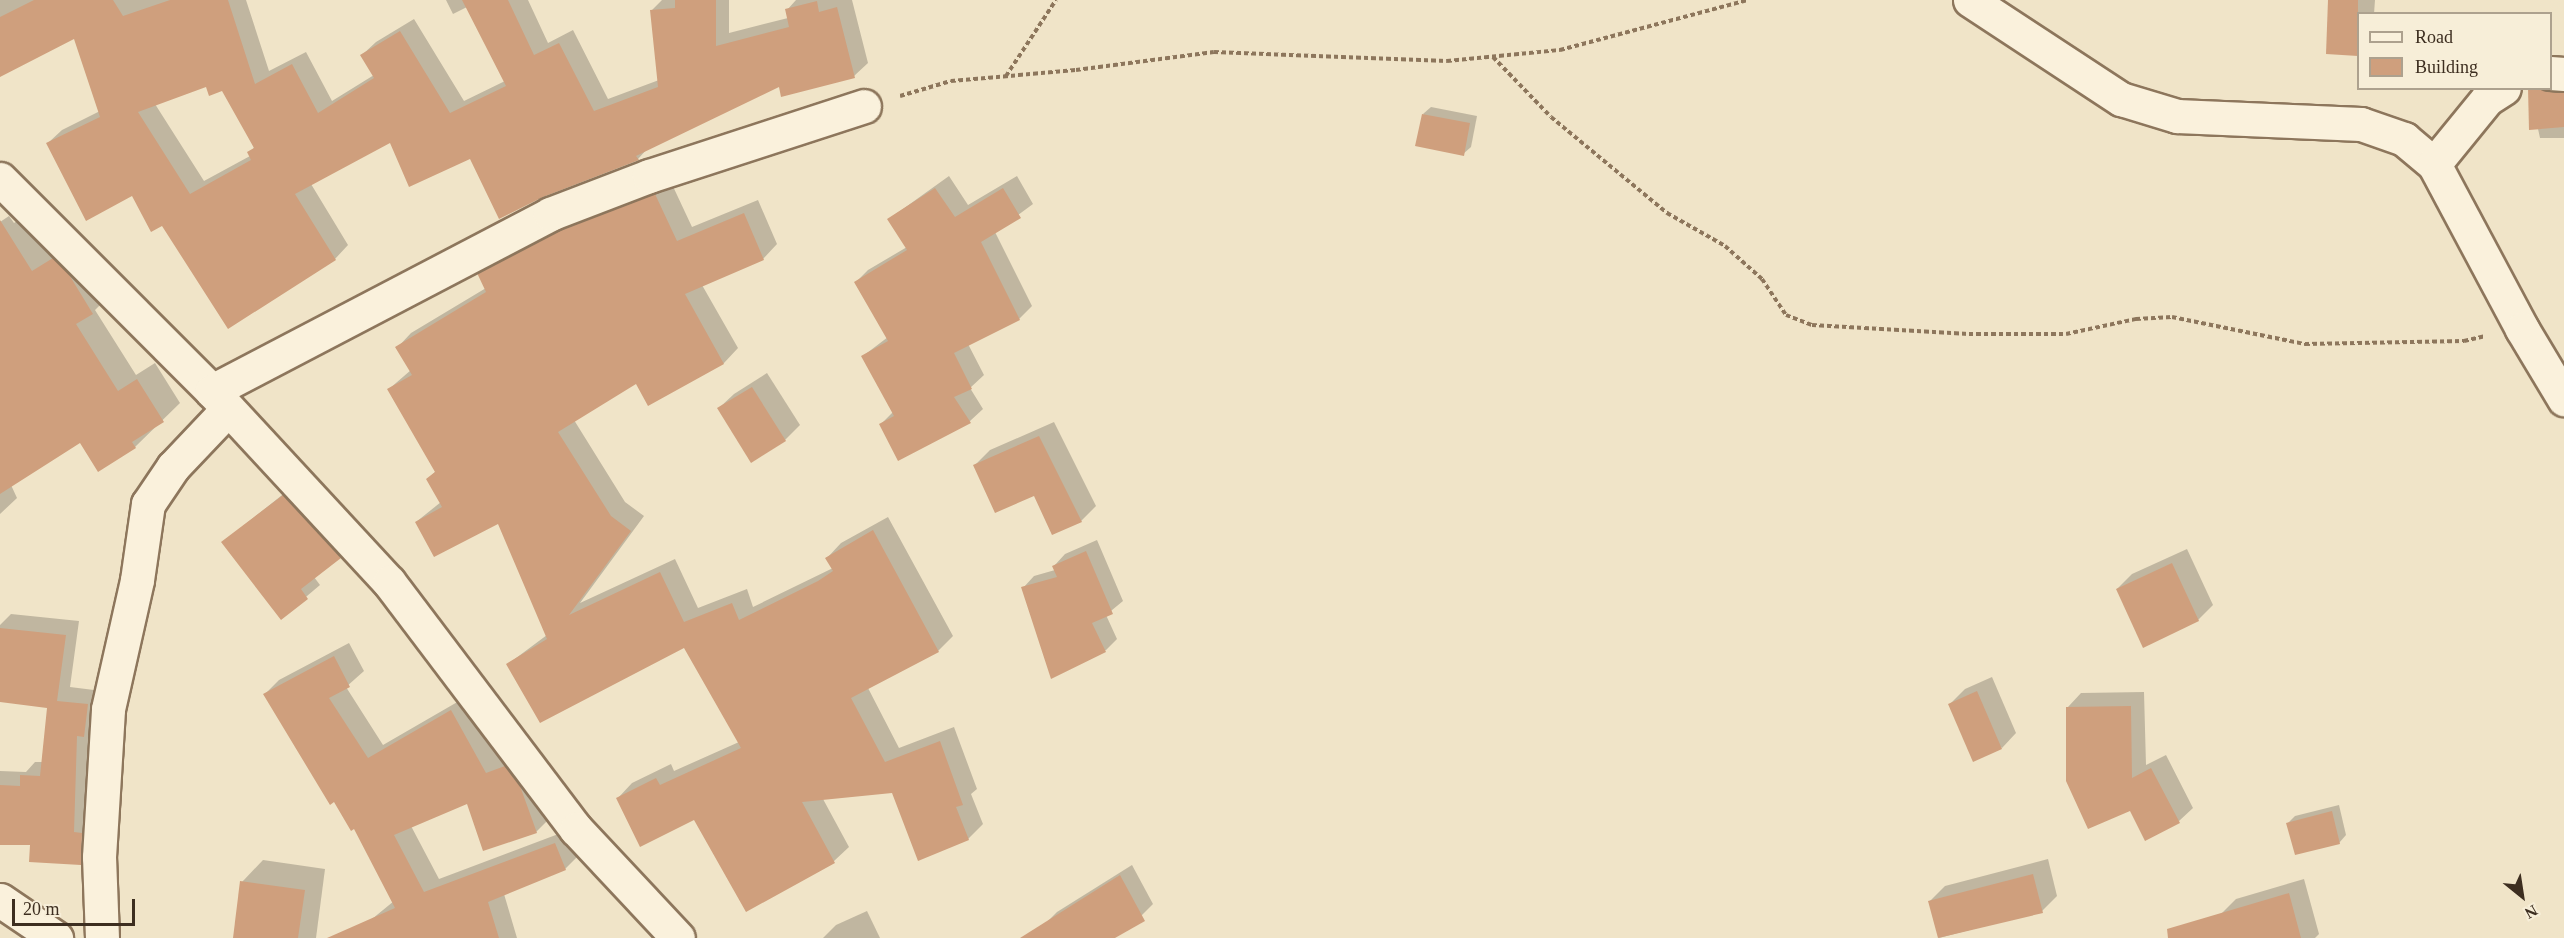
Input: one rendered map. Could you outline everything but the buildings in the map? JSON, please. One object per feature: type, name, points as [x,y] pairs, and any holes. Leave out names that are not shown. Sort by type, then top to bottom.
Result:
[{"type":"street","points":[[1970,0],[2121,99],[2177,116],[2361,124],[2404,140],[2434,164],[2522,329],[2564,399]]},
{"type":"street","points":[[2434,164],[2487,99],[2501,90]]},
{"type":"street","points":[[102,938],[99,857],[108,709],[137,580],[148,504],[220,400],[550,214],[649,176],[864,106]]},
{"type":"street","points":[[0,179],[220,400],[389,582],[576,830],[678,938]]},
{"type":"street","points":[[0,900],[56,938]]},
{"type":"path","points":[[1005,76],[1056,0]]},
{"type":"path","points":[[864,106],[951,81],[1214,52],[1447,62],[1560,50],[1748,0]]},
{"type":"path","points":[[1493,57],[1551,117],[1667,213],[1725,246],[1762,279],[1786,315],[1812,325],[1969,334],[2066,334],[2136,319],[2172,317],[2305,344],[2464,340],[2522,329]]}]
